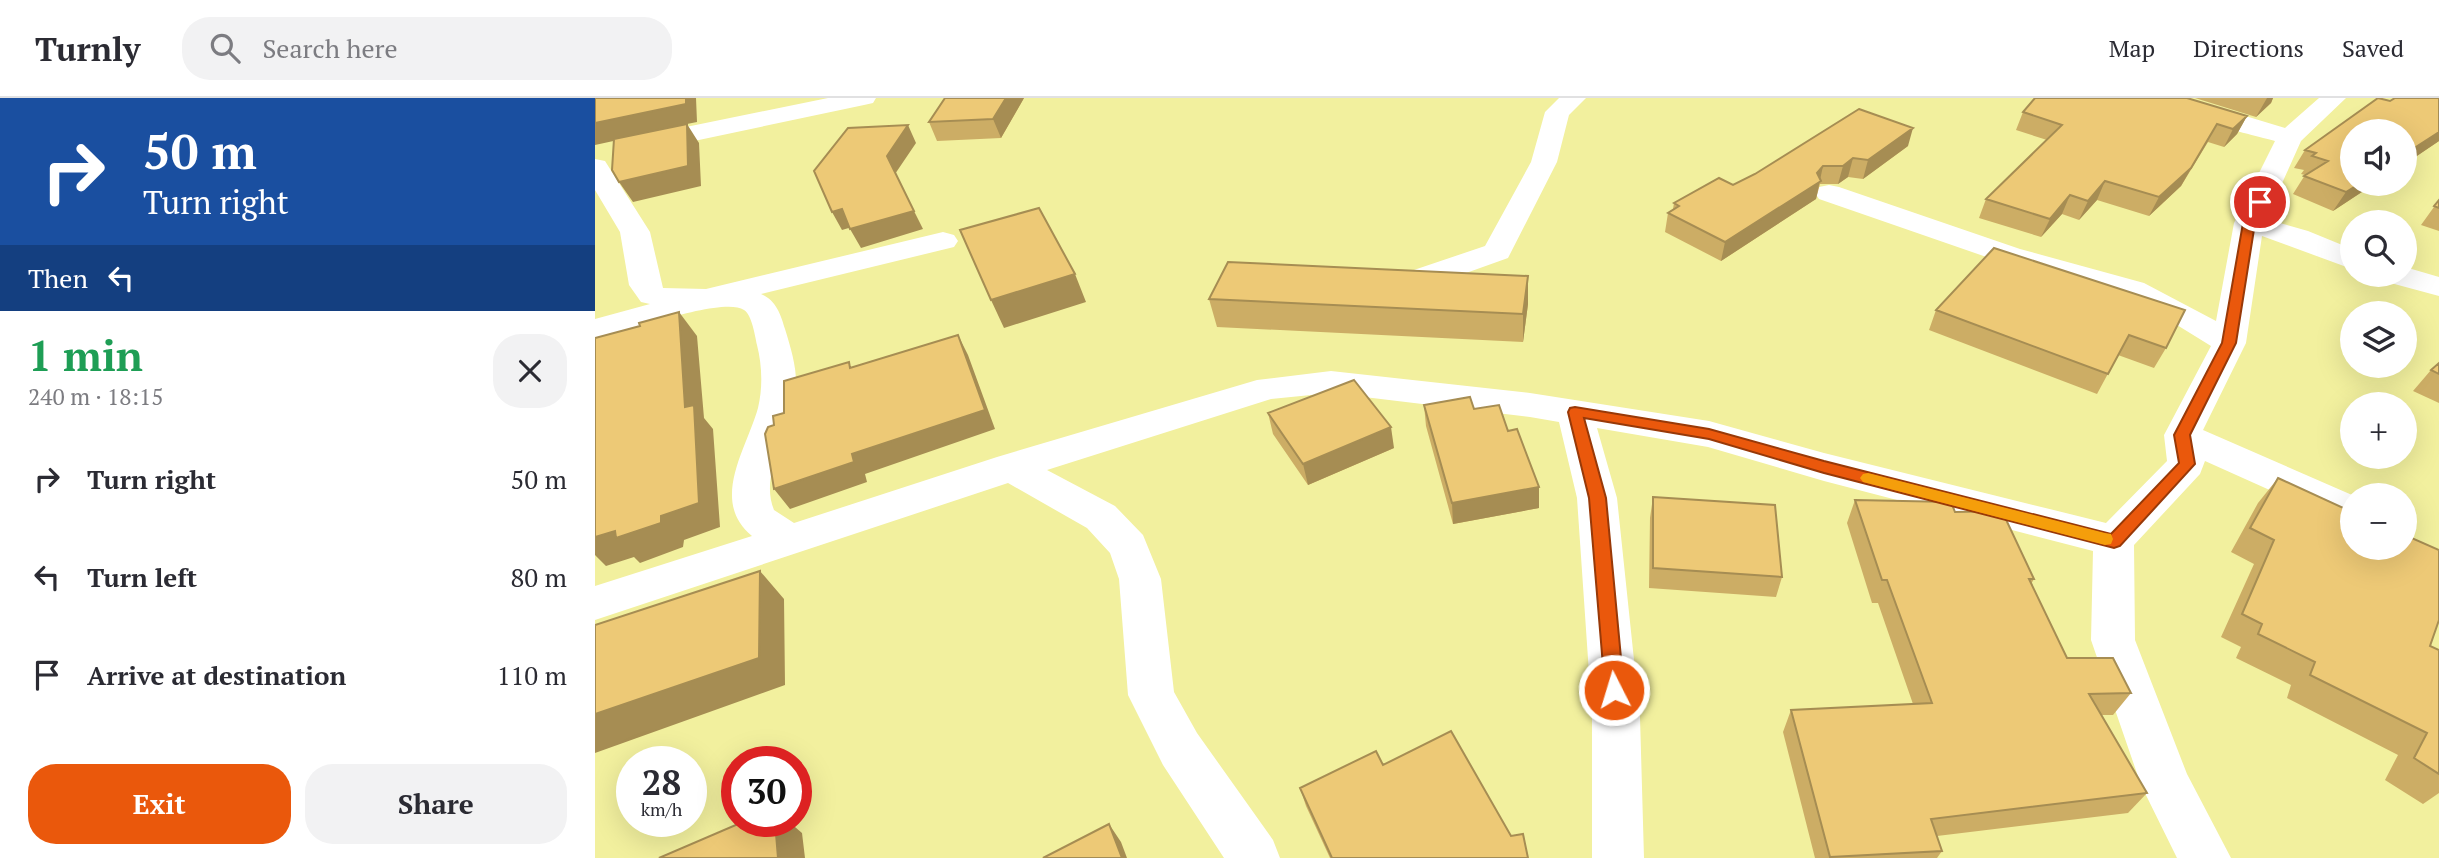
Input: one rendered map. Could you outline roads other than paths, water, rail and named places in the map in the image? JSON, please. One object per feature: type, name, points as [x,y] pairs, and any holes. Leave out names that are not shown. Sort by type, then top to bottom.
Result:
[{"type":"street","points":[[790,539],[759,520],[753,505],[753,476],[778,398],[778,355],[762,311],[756,303],[743,298],[666,300],[652,295],[645,285],[635,232],[604,155],[812,103],[864,98]]},
{"type":"street","points":[[1416,280],[1497,251],[1544,162],[1557,112],[1574,98]]},
{"type":"street","points":[[2165,98],[2193,110],[2290,137]]},
{"type":"street","points":[[2205,858],[2166,785],[2113,640],[2114,541],[2187,464],[2182,435],[2229,343],[2249,223],[2290,137],[2334,98]]},
{"type":"street","points":[[1829,193],[2009,254],[2133,290],[2189,318],[2229,343]]},
{"type":"street","points":[[2249,223],[2298,237],[2340,255]]},
{"type":"street","points":[[595,330],[699,300],[943,241]]},
{"type":"street","points":[[2417,281],[2439,287]]},
{"type":"street","points":[[595,603],[1163,419],[1269,388],[1331,382],[1575,412],[1709,434],[1824,467],[2114,541]]},
{"type":"street","points":[[1575,412],[1597,498],[1616,717],[1618,858]]},
{"type":"street","points":[[2182,435],[2340,507]]},
{"type":"street","points":[[1010,467],[1101,517],[1128,546],[1140,579],[1151,695],[1180,749],[1254,858]]}]
